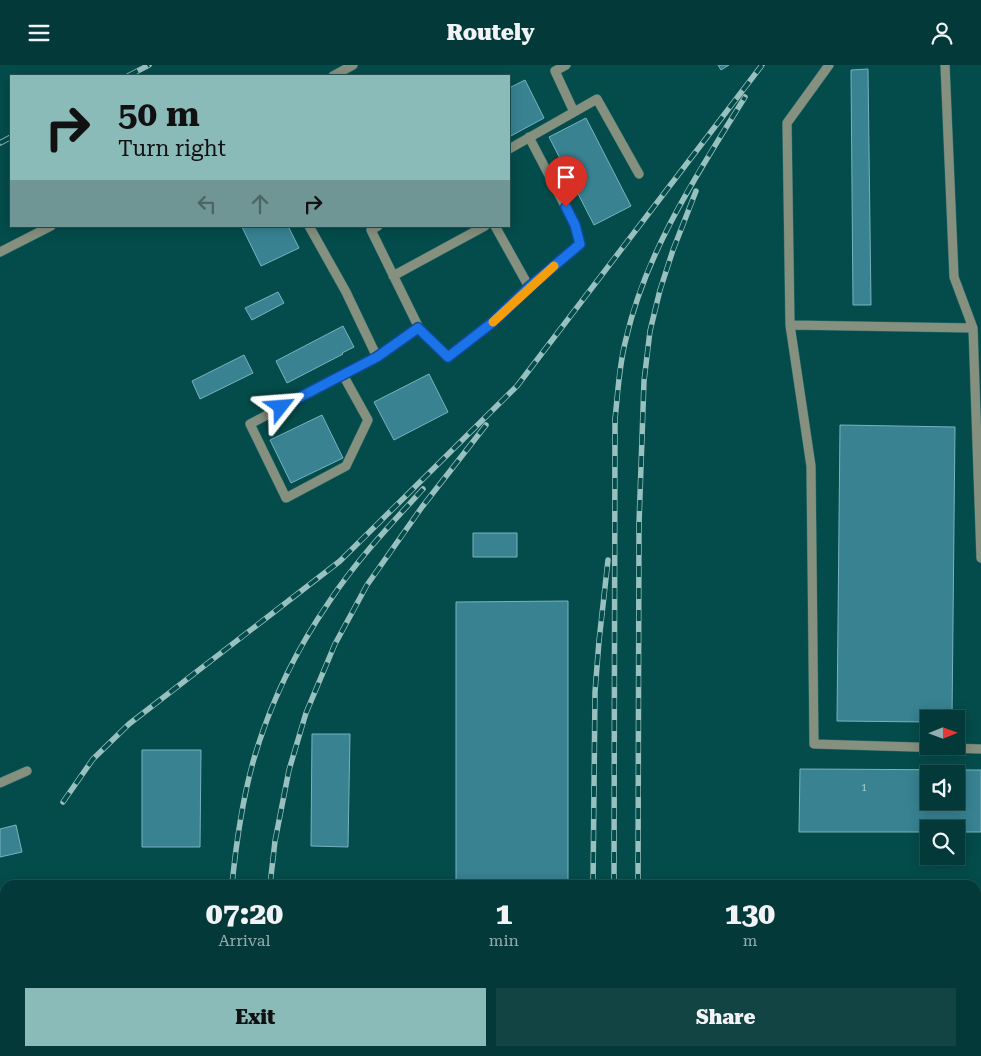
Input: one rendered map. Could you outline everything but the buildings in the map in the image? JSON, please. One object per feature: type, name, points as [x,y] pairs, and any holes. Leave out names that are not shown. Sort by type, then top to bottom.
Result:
[{"type":"lane","points":[[335,75],[353,65]]},
{"type":"lane","points":[[566,65],[555,71],[574,112]]},
{"type":"lane","points":[[829,65],[787,123],[790,325],[811,466],[814,744],[981,749]]},
{"type":"lane","points":[[945,65],[954,277],[973,328],[981,558]]},
{"type":"lane","points":[[510,148],[597,99],[638,174]]},
{"type":"lane","points":[[377,227],[371,231],[418,328],[448,357],[493,322],[529,287],[580,244],[575,225],[529,137]]},
{"type":"lane","points":[[0,252],[49,227]]},
{"type":"lane","points":[[311,227],[346,292],[377,357]]},
{"type":"lane","points":[[393,276],[483,227]]},
{"type":"lane","points":[[496,227],[529,287]]},
{"type":"lane","points":[[790,325],[973,328]]},
{"type":"lane","points":[[343,375],[368,420],[346,466],[286,498],[250,424],[377,357],[418,328]]},
{"type":"lane","points":[[0,783],[27,771]]},
{"type":"railway","points":[[130,75],[149,65]]},
{"type":"railway","points":[[63,802],[93,759],[129,724],[340,561],[517,386],[762,65]]},
{"type":"railway","points":[[614,880],[615,419],[622,359],[635,306],[660,244],[675,213],[745,97]]},
{"type":"railway","points":[[0,143],[10,138]]},
{"type":"railway","points":[[638,880],[639,524],[644,381],[650,331],[660,290],[696,191]]},
{"type":"railway","points":[[271,880],[275,841],[289,770],[306,713],[335,644],[367,585],[422,507],[486,425]]},
{"type":"railway","points":[[232,880],[235,854],[249,777],[275,699],[305,639],[339,587],[423,489]]},
{"type":"railway","points":[[593,880],[595,692],[608,560]]},
{"type":"slow traffic","points":[[493,322],[554,266]]},
{"type":"route","points":[[281,407],[377,357],[418,328],[448,357],[493,322],[529,287],[580,244],[575,225],[566,207]]}]
